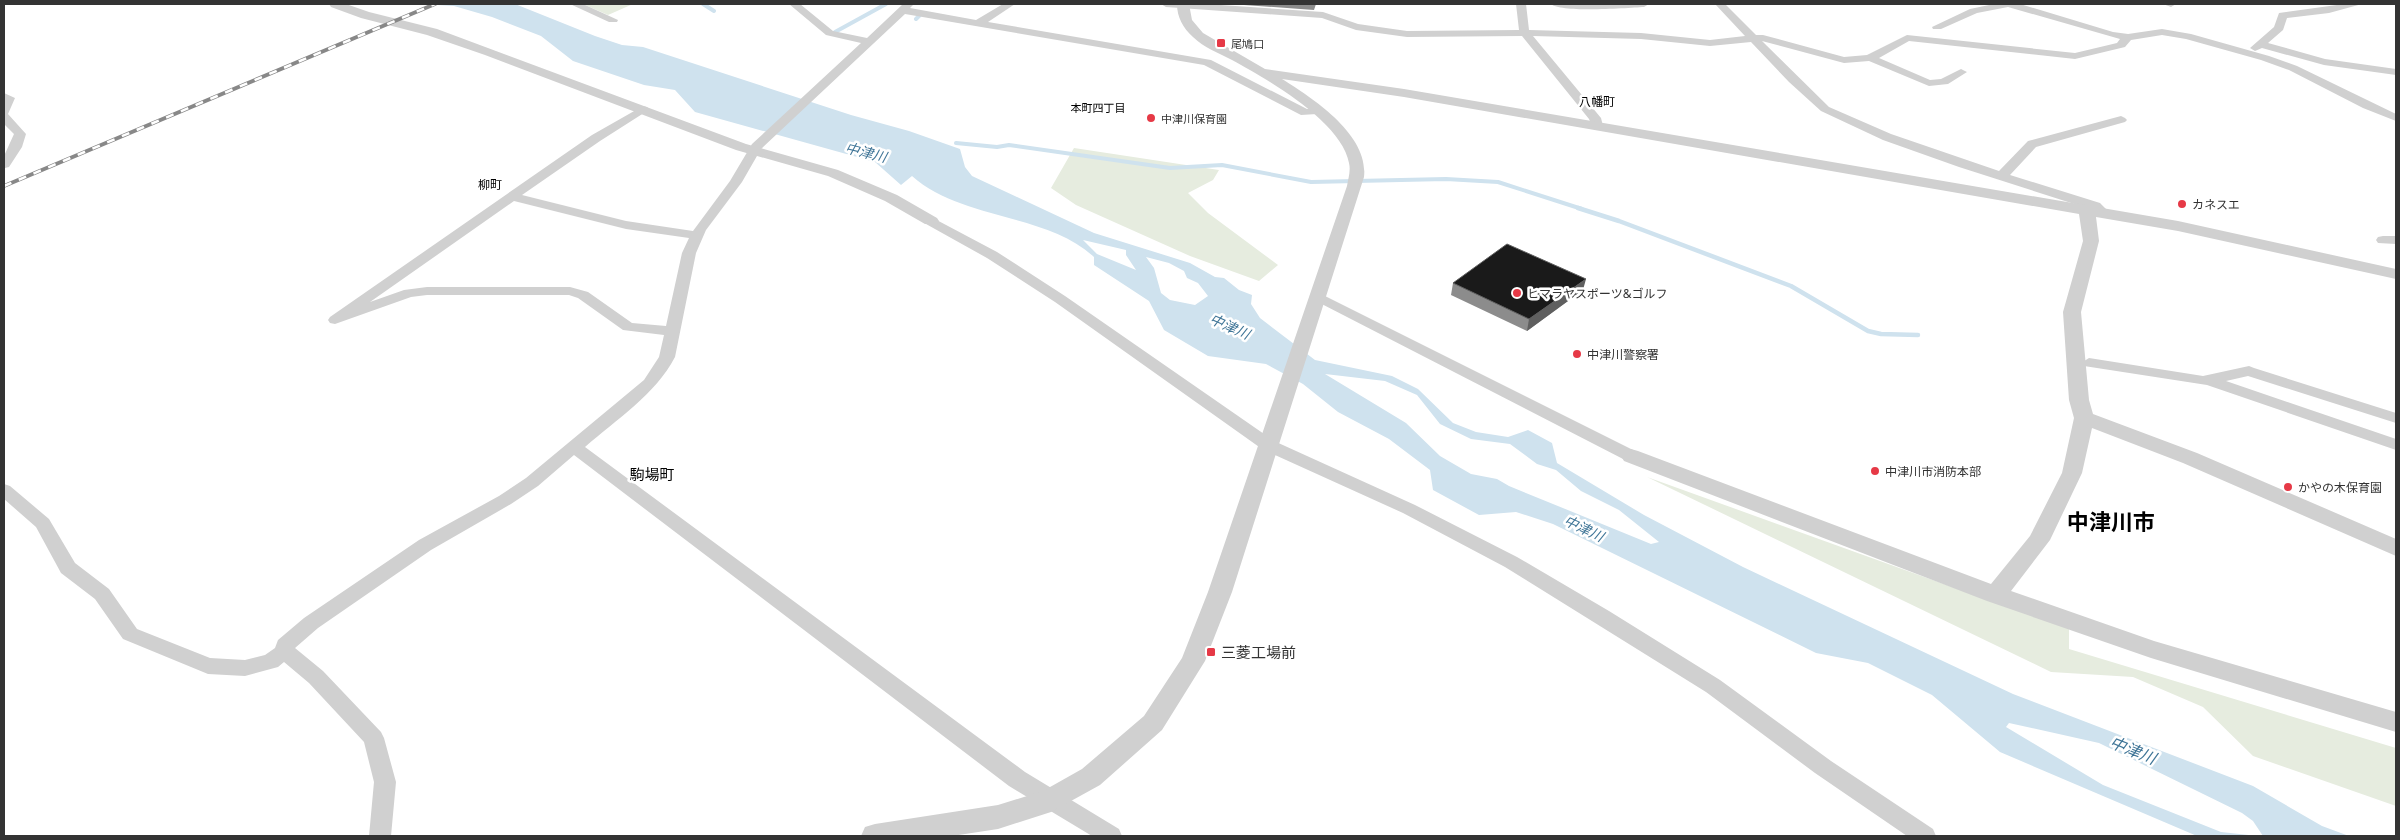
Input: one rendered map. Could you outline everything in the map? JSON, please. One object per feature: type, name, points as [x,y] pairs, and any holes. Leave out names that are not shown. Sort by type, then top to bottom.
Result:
[{"type":"street","points":[[335,4],[365,15],[432,32],[643,109],[852,180],[932,221],[992,255],[1270,437],[1511,562],[1594,611],[1713,686],[1822,767],[1925,836]]},
{"type":"street","points":[[574,4],[613,20]]},
{"type":"street","points":[[794,4],[830,33],[867,41]]},
{"type":"street","points":[[980,22],[1010,4]]},
{"type":"street","points":[[1166,4],[1324,9],[1356,27],[1407,34],[1524,32],[1641,36],[1710,43],[1763,38],[1844,60],[1870,58],[1908,38],[2075,56],[2121,45],[2128,37]]},
{"type":"street","points":[[875,836],[998,817],[1051,800],[1091,777],[1153,723],[1193,662],[1220,592],[1355,186],[1357,162],[1343,135],[1332,122],[1260,72],[1204,40],[1189,27],[1184,16],[1182,4]]},
{"type":"street","points":[[1521,4],[1524,32],[1595,118],[1596,126]]},
{"type":"street","points":[[1556,4],[1589,6],[1644,4]]},
{"type":"street","points":[[1720,4],[1793,80],[1826,109],[1887,137],[2095,206],[2091,241],[2072,312],[2079,400],[2084,418],[2072,473],[2039,540],[1995,595]]},
{"type":"street","points":[[1938,27],[1974,11],[2009,4],[2112,35],[2128,37],[2162,32],[2187,36],[2293,68],[2367,106],[2396,118]]},
{"type":"street","points":[[2245,54],[2261,44],[2279,28],[2283,15],[2329,10],[2358,4]]},
{"type":"street","points":[[380,836],[385,782],[374,738],[316,677],[286,652],[285,645],[311,623],[426,545],[506,500],[532,482],[650,383],[660,370],[666,357],[689,253],[696,236],[736,182],[755,148],[905,7],[1207,62],[1304,113],[1317,111]]},
{"type":"street","points":[[2261,44],[2324,62],[2396,72]]},
{"type":"street","points":[[1870,58],[1929,83],[1944,82],[1961,72]]},
{"type":"street","points":[[1260,72],[1315,78],[2178,226],[2396,274]]},
{"type":"street","points":[[1293,94],[1292,88],[1296,84],[1315,78]]},
{"type":"street","points":[[4,96],[9,98],[4,112]]},
{"type":"street","points":[[643,109],[596,138],[336,320],[409,293],[426,291],[570,291],[583,295],[628,327],[672,331]]},
{"type":"street","points":[[4,117],[20,134],[16,147],[5,164]]},
{"type":"street","points":[[2002,176],[2032,144],[2121,120]]},
{"type":"street","points":[[513,197],[571,210],[631,227],[661,233],[696,236]]},
{"type":"street","points":[[1316,301],[1631,456],[1995,595],[2151,649],[2396,722]]},
{"type":"street","points":[[2089,363],[2194,381],[2211,381],[2242,371],[2249,371],[2396,418]]},
{"type":"street","points":[[2211,381],[2396,445]]},
{"type":"street","points":[[2084,418],[2190,458],[2396,548]]},
{"type":"street","points":[[574,447],[1016,779],[1111,836]]},
{"type":"street","points":[[4,490],[42,523],[68,568],[102,594],[130,634],[208,666],[245,668],[271,661],[286,652]]},
{"type":"shaded area","points":[[583,4],[633,4],[608,15]]},
{"type":"shaded area","points":[[1074,148],[1219,170],[1213,180],[1188,193],[1208,213],[1278,265],[1259,281],[1190,256],[1076,205],[1051,188]]},
{"type":"shaded area","points":[[1647,477],[2069,629],[2069,649],[2396,748],[2396,806],[2253,756],[2203,707],[2133,677],[2051,672]]},
{"type":"water","name":"中津川","points":[[421,4],[515,4],[622,45],[643,47],[851,115],[909,131],[960,149],[965,167],[972,176],[1094,233],[1190,263],[1215,277],[1224,278],[1239,290],[1252,295],[1251,304],[1260,318],[1315,360],[1392,376],[1418,389],[1453,423],[1476,432],[1508,437],[1528,430],[1552,443],[1557,463],[1644,515],[1743,567],[2013,694],[2253,786],[2322,826],[2349,836],[2263,836],[2253,821],[2242,813],[2099,743],[2009,723],[2006,727],[2103,785],[2221,832],[2258,836],[2197,836],[2000,752],[1932,695],[1868,663],[1816,653],[1553,524],[1516,512],[1479,515],[1433,490],[1430,470],[1389,439],[1338,412],[1303,384],[1266,364],[1208,356],[1164,330],[1149,301],[1094,265],[1094,257],[1075,243],[1053,232],[954,201],[932,190],[912,176],[901,185],[875,162],[695,112],[675,90],[644,85],[573,61],[541,36],[492,17],[454,6]],"holes":[[[1083,240],[1126,250],[1126,255],[1136,270],[1097,254]],[[1146,257],[1169,263],[1184,271],[1187,278],[1198,283],[1208,296],[1195,305],[1170,300],[1161,293],[1154,268]],[[1325,374],[1385,381],[1417,395],[1440,424],[1471,439],[1510,444],[1537,464],[1556,470],[1581,491],[1619,510],[1659,542],[1651,544],[1509,486],[1497,479],[1471,474],[1440,456],[1406,423]]]},
{"type":"building","name":"ヒマラヤスポーツ&ゴルフ","points":[[1507,244],[1586,279],[1529,319],[1453,283]]},
{"type":"waterway","points":[[703,4],[714,11]]},
{"type":"waterway","points":[[835,32],[886,4]]},
{"type":"waterway","points":[[916,19],[920,15]]},
{"type":"waterway","points":[[956,143],[997,147],[1009,145],[1170,168],[1222,165],[1311,182],[1446,179],[1498,182],[1582,209]]},
{"type":"waterway","points":[[1578,208],[1619,221],[1791,286],[1868,331],[1881,334],[1918,335]]},
{"type":"railway","points":[[4,186],[435,4]]},
{"type":"place","name":"尾鳩口","points":[[1221,43]]},
{"type":"place","name":"中津川保育園","points":[[1151,118]]},
{"type":"place","name":"カネスエ","points":[[2182,204]]},
{"type":"place","name":"ヒマラヤスポーツ&ゴルフ","points":[[1517,293]]},
{"type":"place","name":"中津川警察署","points":[[1577,354]]},
{"type":"place","name":"中津川市消防本部","points":[[1875,471]]},
{"type":"place","name":"かやの木保育園","points":[[2288,487]]},
{"type":"place","name":"三菱工場前","points":[[1211,652]]},
{"type":"district","name":"八幡町","points":[[1597,101]]},
{"type":"district","name":"本町四丁目","points":[[1098,107]]},
{"type":"district","name":"柳町","points":[[490,184]]},
{"type":"district","name":"駒場町","points":[[652,474]]},
{"type":"district","name":"中津川市","points":[[2111,521]]}]
